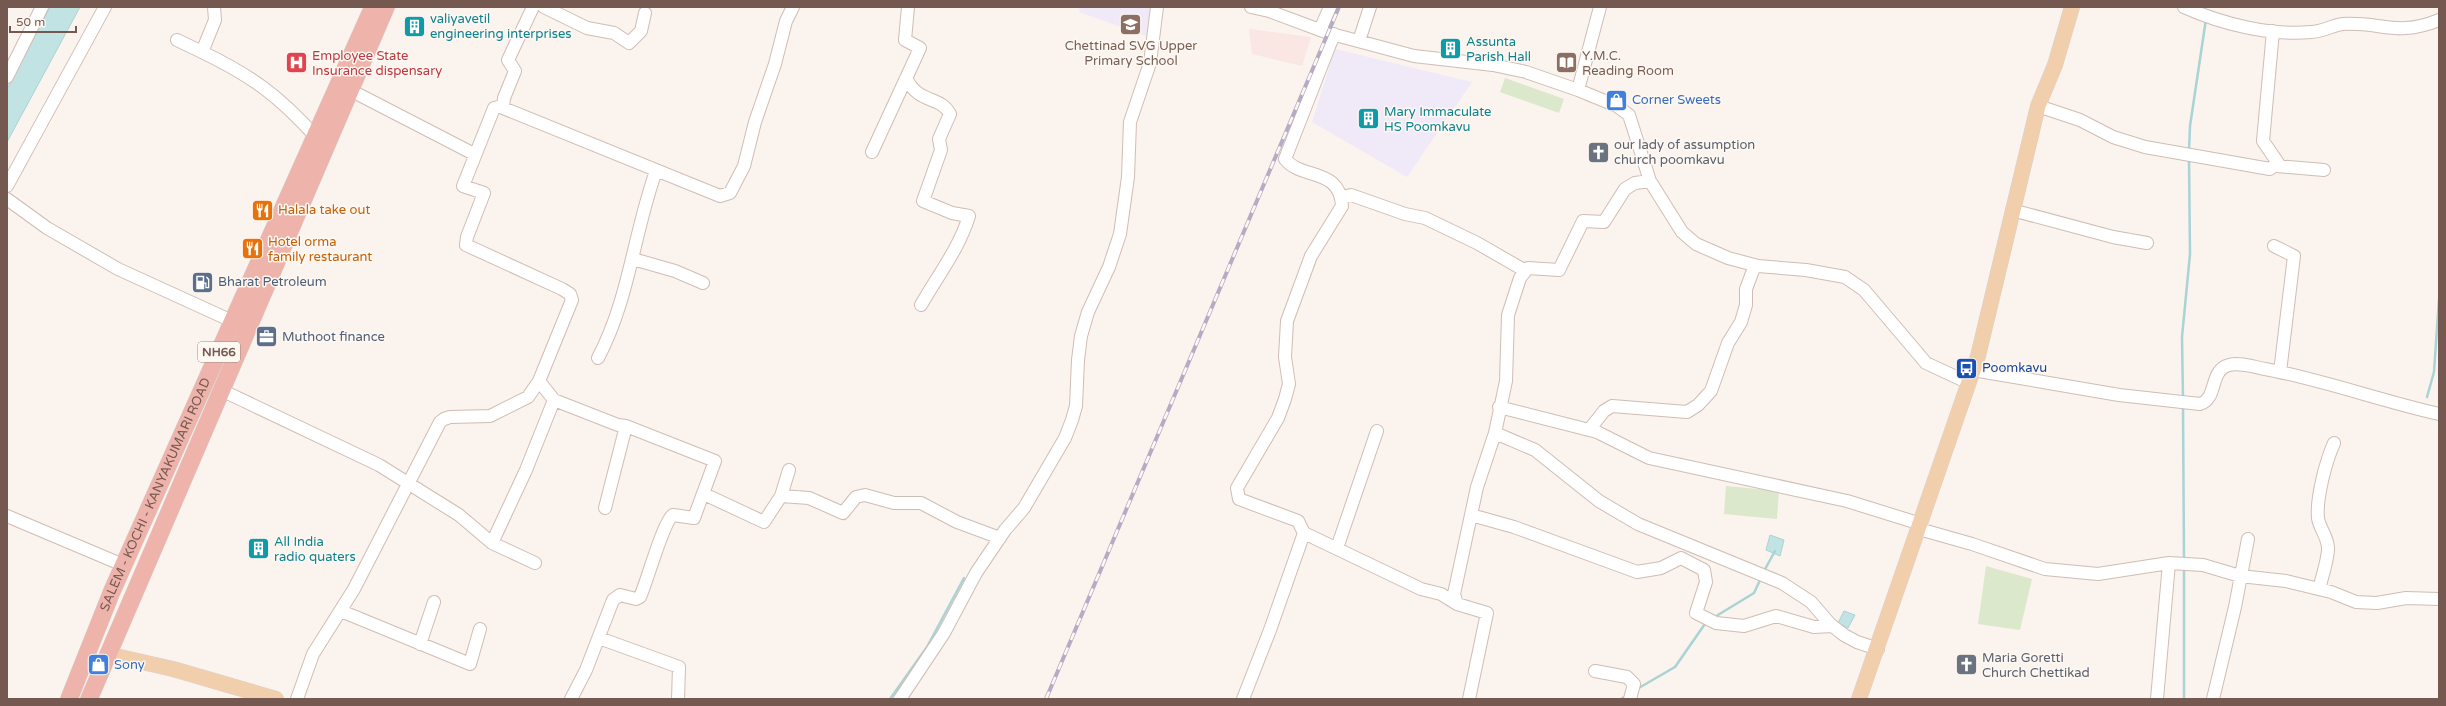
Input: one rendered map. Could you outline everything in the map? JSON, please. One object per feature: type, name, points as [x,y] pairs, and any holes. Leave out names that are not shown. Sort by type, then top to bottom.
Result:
[{"type":"highway","name":"SALEM - KOCHI - KANYAKUMARI ROAD","points":[[69,699],[123,565],[373,7]]},
{"type":"highway","points":[[89,699],[107,654],[386,7]]},
{"type":"main road","points":[[1859,699],[1878,649],[1971,376],[2038,106],[2055,65],[2072,7]]},
{"type":"main road","points":[[107,654],[173,669],[276,699]]},
{"type":"street","points":[[7,77],[42,7]]},
{"type":"street","points":[[7,186],[105,7]]},
{"type":"street","points":[[202,52],[215,20],[214,7]]},
{"type":"street","points":[[502,106],[515,71],[508,60],[533,7]]},
{"type":"street","points":[[544,7],[587,28],[614,33],[629,43],[641,31],[645,13]]},
{"type":"street","points":[[298,699],[313,654],[341,611],[444,418],[490,416],[528,397],[539,381],[572,297],[562,289],[466,245],[467,237],[484,193],[463,186],[474,154],[494,108],[502,106],[506,109],[656,171],[720,196],[730,193],[744,166],[755,122],[776,64],[786,21],[793,7]]},
{"type":"street","points":[[872,152],[920,48],[905,40],[908,7]]},
{"type":"street","points":[[900,699],[941,638],[976,573],[1000,538],[1024,508],[1065,438],[1072,420],[1076,406],[1078,360],[1083,330],[1088,312],[1109,267],[1121,229],[1128,177],[1130,122],[1150,63],[1157,7]]},
{"type":"street","points":[[1251,7],[1269,11],[1320,30],[1422,58],[1493,65],[1526,72],[1578,90],[1616,106],[1629,115],[1650,181],[1682,232],[1696,244],[1728,258],[1755,265],[1845,277],[1857,284],[1926,363],[1971,376],[2200,404],[2206,403],[2216,376],[2222,368],[2229,365],[2238,364],[2280,372],[2439,414]]},
{"type":"street","points":[[1320,30],[1330,7]]},
{"type":"street","points":[[1359,41],[1370,7]]},
{"type":"street","points":[[1578,90],[1600,7]]},
{"type":"street","points":[[2184,7],[2206,17],[2273,31],[2314,32],[2342,24],[2406,29],[2439,20]]},
{"type":"street","points":[[2273,31],[2263,141],[2266,149],[2278,163],[2276,166]]},
{"type":"street","points":[[1334,34],[1284,160],[1289,165],[1321,176],[1335,184],[1342,196],[1342,206],[1311,256],[1287,321],[1285,357],[1289,384],[1285,399],[1264,443],[1237,488],[1239,499],[1298,521],[1304,532],[1421,589],[1441,594],[1457,604],[1487,613],[1469,699]]},
{"type":"street","points":[[177,40],[262,84],[290,108],[316,137]]},
{"type":"street","points":[[906,78],[912,89],[918,94],[946,106],[950,114],[939,139],[941,150],[923,201],[952,213],[969,216],[965,230],[945,268],[921,305]]},
{"type":"street","points":[[350,90],[474,154]]},
{"type":"street","points":[[2038,106],[2080,120],[2113,137],[2145,147],[2217,158],[2266,169],[2276,166],[2324,170]]},
{"type":"street","points":[[598,358],[606,344],[633,259],[656,171]]},
{"type":"street","points":[[1342,196],[1351,195],[1405,214],[1425,218],[1477,243],[1524,270],[1528,268],[1535,268],[1559,270],[1583,221],[1604,222],[1625,189],[1635,183],[1650,181]]},
{"type":"street","points":[[7,199],[47,228],[118,269],[232,321]]},
{"type":"street","points":[[2012,210],[2113,237],[2148,243]]},
{"type":"street","points":[[2274,246],[2294,256],[2280,372]]},
{"type":"street","points":[[633,259],[675,271],[703,283]]},
{"type":"street","points":[[1589,430],[1604,411],[1612,406],[1687,412],[1698,405],[1711,391],[1728,343],[1741,322],[1746,306],[1746,290],[1755,265]]},
{"type":"street","points":[[1457,604],[1454,594],[1477,487],[1495,433],[1499,407],[1506,381],[1508,315],[1524,270]]},
{"type":"street","points":[[539,381],[554,400],[715,461],[694,518],[676,515],[671,517],[665,525],[650,573],[640,598],[636,599],[620,595],[613,600],[586,670],[571,699]]},
{"type":"street","points":[[221,390],[362,457],[459,515],[492,543],[535,563]]},
{"type":"street","points":[[492,543],[526,470],[554,400]]},
{"type":"street","points":[[1499,407],[1589,430],[1649,458],[1847,501],[2045,569],[2098,574],[2169,563],[2203,565],[2240,576],[2271,578],[2319,589],[2356,602],[2377,603],[2406,598],[2439,599]]},
{"type":"street","points":[[605,508],[626,426]]},
{"type":"street","points":[[1337,548],[1376,431]]},
{"type":"street","points":[[1495,433],[1535,450],[1599,501],[1638,524],[1758,572],[1796,591],[1810,602],[1832,626],[1857,642],[1878,649]]},
{"type":"street","points":[[2319,589],[2328,549],[2325,530],[2318,520],[2319,504],[2328,455],[2334,444]]},
{"type":"street","points":[[704,494],[764,522],[780,496],[789,470]]},
{"type":"street","points":[[780,496],[809,498],[843,513],[856,497],[865,495],[894,504],[921,503],[957,522],[1000,538]]},
{"type":"street","points":[[1471,515],[1514,527],[1637,572],[1661,568],[1681,558],[1704,570],[1706,582],[1696,612],[1716,623],[1744,626],[1776,616],[1814,627],[1832,626]]},
{"type":"street","points":[[7,516],[123,565]]},
{"type":"street","points":[[1243,699],[1270,630],[1304,532]]},
{"type":"street","points":[[2213,699],[2235,607],[2248,539]]},
{"type":"street","points":[[2157,699],[2169,563]]},
{"type":"street","points":[[420,644],[434,602]]},
{"type":"street","points":[[341,611],[470,664],[480,628]]},
{"type":"street","points":[[599,638],[679,667],[678,699]]},
{"type":"street","points":[[1595,671],[1627,677],[1634,684],[1630,699]]},
{"type":"shaded area","name":"Chettinad SVG Upper Primary School","points":[[1080,7],[1153,7],[1147,36],[1079,12]]},
{"type":"shaded area","points":[[1249,29],[1311,37],[1302,66],[1252,54]]},
{"type":"shaded area","points":[[1335,49],[1472,82],[1407,177],[1312,122]]},
{"type":"green space","points":[[1505,78],[1564,99],[1559,113],[1500,92]]},
{"type":"green space","points":[[1726,486],[1779,491],[1777,519],[1724,514]]},
{"type":"green space","points":[[1986,566],[2032,579],[2020,630],[1978,624]]},
{"type":"water","points":[[50,7],[80,7],[7,142],[7,89]]},
{"type":"water","points":[[1770,535],[1784,540],[1780,556],[1766,550]]},
{"type":"water","points":[[1844,611],[1855,615],[1848,628],[1838,623]]},
{"type":"waterway","points":[[2189,151],[2190,126],[2206,19]]},
{"type":"waterway","points":[[2183,399],[2182,337],[2190,254],[2189,158]]},
{"type":"waterway","points":[[2427,397],[2434,372],[2439,299]]},
{"type":"waterway","points":[[2183,406],[2184,561]]},
{"type":"waterway","points":[[1764,571],[1775,551]]},
{"type":"waterway","points":[[2184,568],[2184,699]]},
{"type":"waterway","points":[[890,699],[927,647],[964,578]]},
{"type":"waterway","points":[[1713,618],[1754,593],[1761,578]]},
{"type":"waterway","points":[[1637,689],[1675,667],[1707,621]]},
{"type":"waterway","points":[[1621,699],[1626,696]]},
{"type":"railway","points":[[1046,699],[1339,7]]},
{"type":"place","name":"Chettinad SVG Upper Primary School","points":[[1131,24]]},
{"type":"place","name":"valiyavetil engineering interprises","points":[[415,26]]},
{"type":"place","name":"Assunta Parish Hall","points":[[1450,49]]},
{"type":"place","name":"Employee State Insurance dispensary","points":[[297,63]]},
{"type":"place","name":"Y.M.C. Reading Room","points":[[1566,63]]},
{"type":"place","name":"Corner Sweets","points":[[1617,100]]},
{"type":"place","name":"Mary Immaculate HS Poomkavu","points":[[1369,119]]},
{"type":"place","name":"our lady of assumption church poomkavu","points":[[1599,152]]},
{"type":"place","name":"Halala take out","points":[[263,210]]},
{"type":"place","name":"Hotel orma family restaurant","points":[[252,249]]},
{"type":"place","name":"Bharat Petroleum","points":[[202,282]]},
{"type":"place","name":"Muthoot finance","points":[[267,337]]},
{"type":"place","name":"Poomkavu","points":[[1966,368]]},
{"type":"place","name":"All India radio quaters","points":[[259,549]]},
{"type":"place","name":"Sony","points":[[98,665]]},
{"type":"place","name":"Maria Goretti Church Chettikad","points":[[1967,665]]}]
